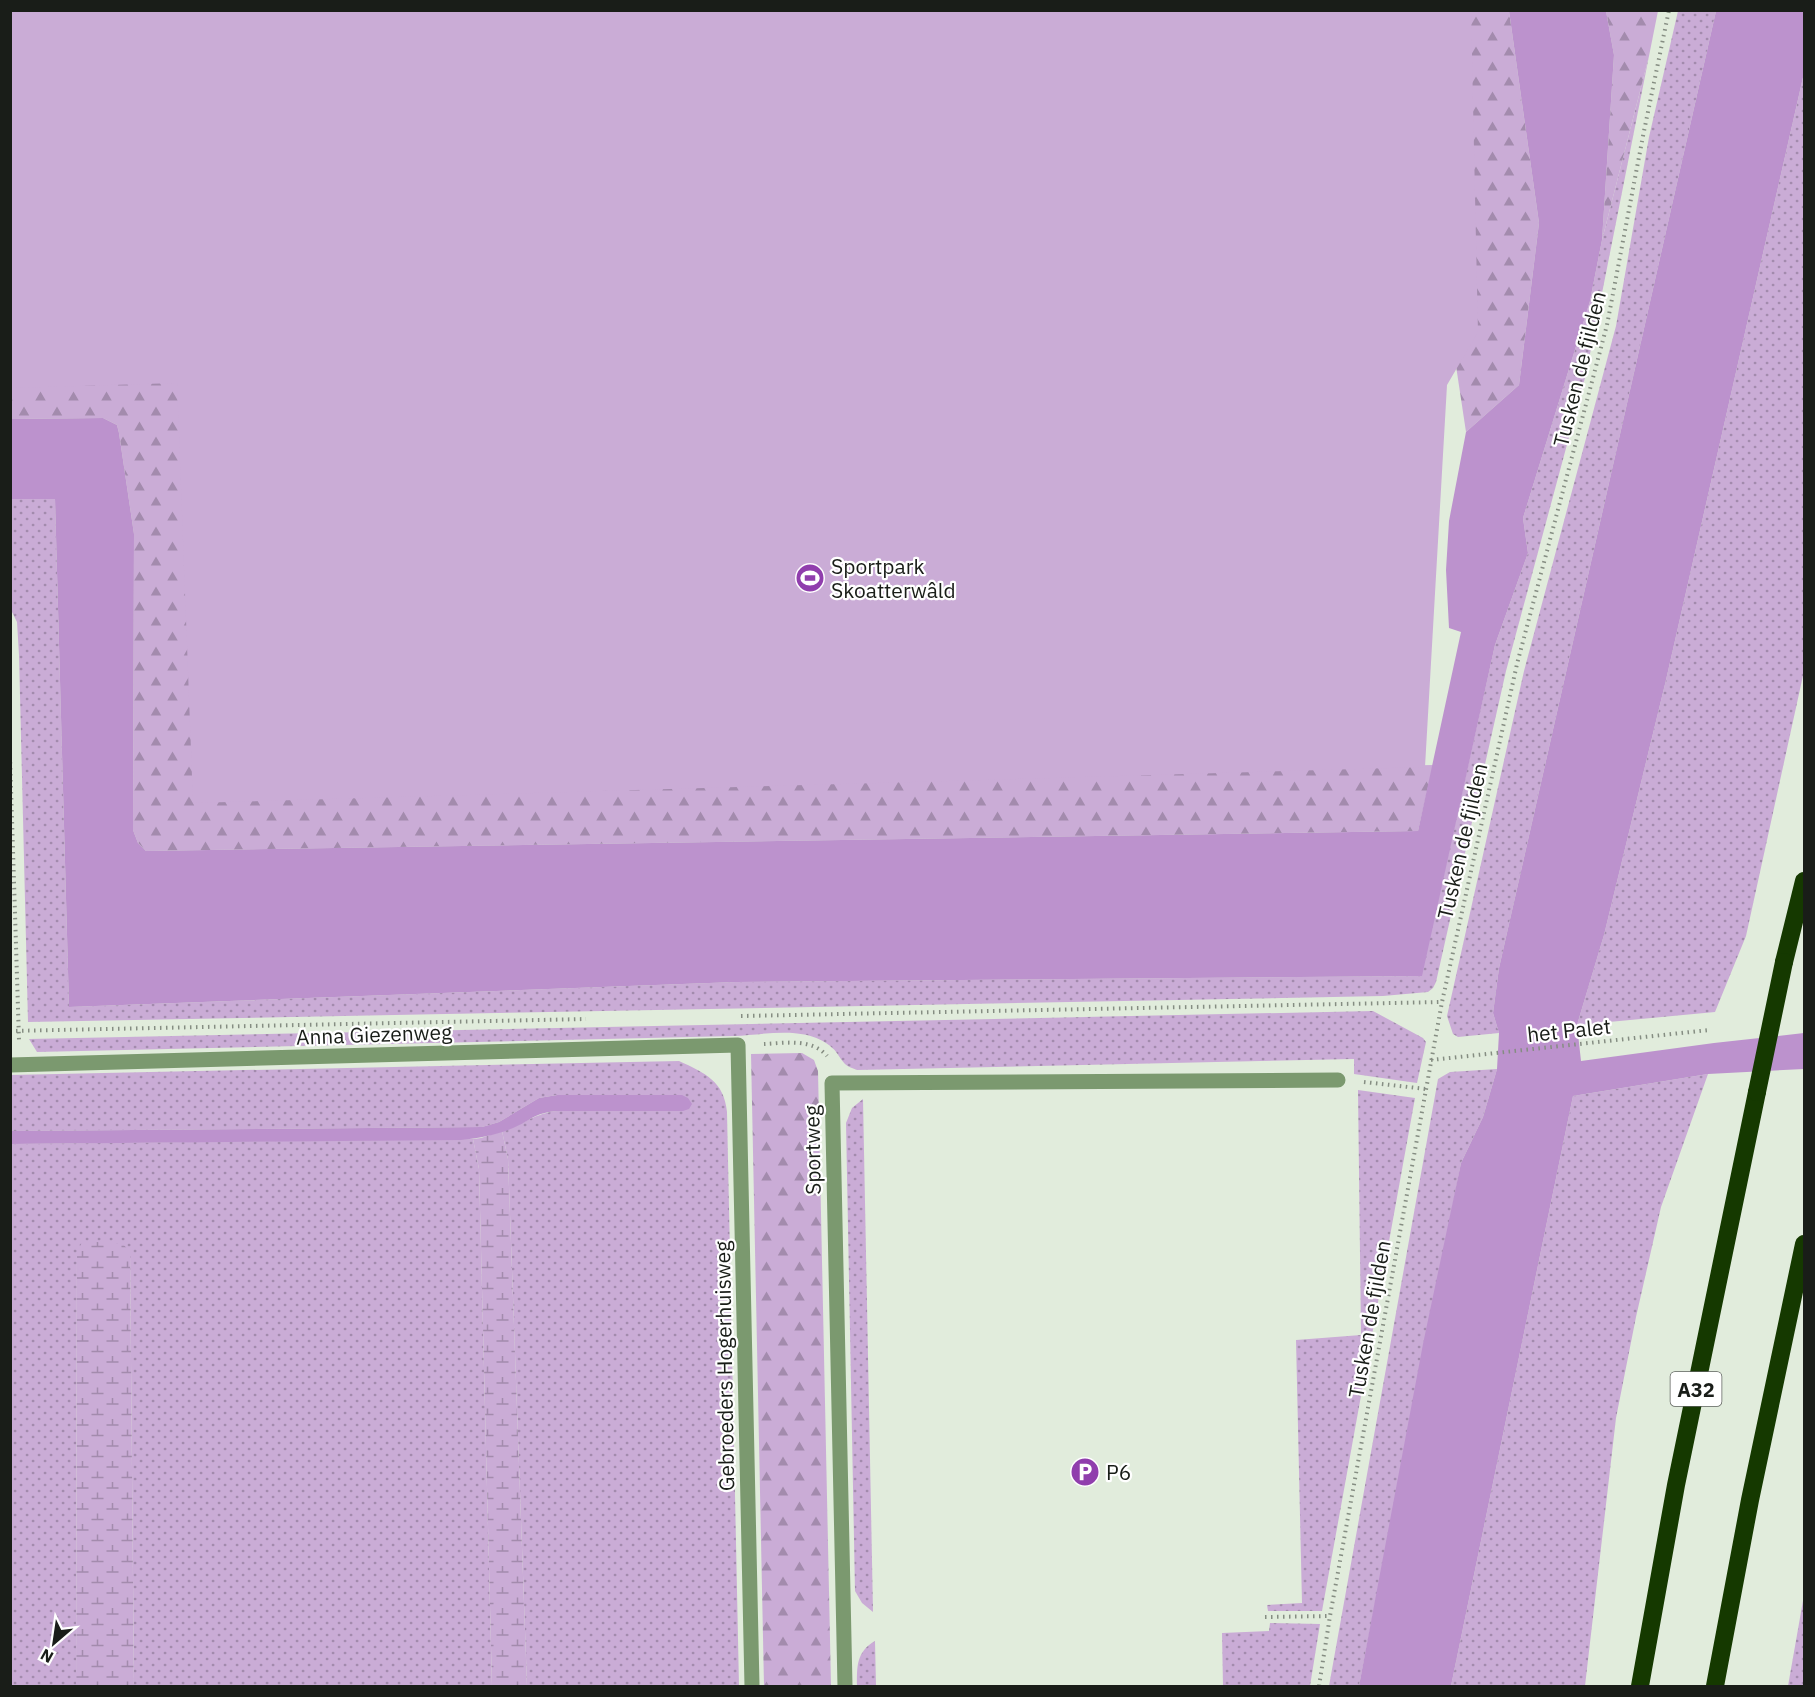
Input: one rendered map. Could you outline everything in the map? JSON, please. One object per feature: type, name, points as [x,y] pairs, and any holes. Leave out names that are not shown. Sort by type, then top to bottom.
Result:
[{"type":"highway","name":"A32","points":[[1640,1686],[1676,1485],[1784,962],[1804,881]]},
{"type":"highway","points":[[1715,1686],[1750,1500],[1804,1244]]},
{"type":"street","name":"Anna Giezenweg","points":[[15,1065],[738,1045]]},
{"type":"street","name":"Gebroeders Hogerhuisweg","points":[[738,1045],[752,1686]]},
{"type":"street","name":"Sportweg","points":[[845,1686],[832,1083],[1338,1080]]},
{"type":"path","name":"Tusken de fjilden","points":[[1319,1686],[1442,1002],[1517,664],[1607,325],[1669,10]]},
{"type":"path","points":[[10,756],[15,1065]]},
{"type":"path","name":"het Palet","points":[[1431,1060],[1709,1030]]},
{"type":"path","points":[[738,1045],[796,1043],[812,1046],[826,1054],[831,1068],[832,1083]]},
{"type":"path","points":[[1338,1080],[1426,1089]]},
{"type":"path","points":[[1265,1617],[1330,1617]]},
{"type":"green space","name":"Sportpark Skoatterwâld","points":[[10,11],[1471,11],[1478,332],[1447,385],[1425,767],[193,803],[177,383],[11,388]]},
{"type":"green space","points":[[1449,11],[1509,11],[1539,223],[1519,385],[1466,432],[1453,346]]},
{"type":"green space","points":[[1606,11],[1658,11],[1649,56],[1602,240],[1614,55]]},
{"type":"green space","points":[[1678,11],[1716,11],[1499,968],[1493,1013],[1499,1033],[1458,1037],[1453,1034],[1447,1016],[1524,671],[1616,326],[1649,137]]},
{"type":"green space","points":[[1649,56],[1586,374],[1506,671],[1436,982],[1428,992],[1383,996],[28,1022],[19,655],[17,622],[11,610],[11,499],[55,499],[69,1007],[736,982],[1421,976],[1495,645],[1528,553],[1523,518],[1590,301],[1602,240]]},
{"type":"green space","points":[[1804,73],[1804,671],[1746,936],[1715,1012],[1577,1025],[1604,935],[1666,680]]},
{"type":"green space","points":[[183,381],[203,788],[1433,765],[1418,831],[146,851],[138,843],[133,830],[134,534],[117,425],[103,418],[11,419],[10,386]]},
{"type":"green space","points":[[1373,1011],[1423,1038],[1426,1042],[1417,1083],[1354,1074],[1354,1059],[857,1070],[845,1064],[826,1043],[816,1038],[793,1033],[37,1052],[29,1039]]},
{"type":"green space","points":[[802,1053],[814,1060],[818,1071],[831,1686],[764,1686],[751,1054]]},
{"type":"green space","points":[[679,1061],[712,1079],[722,1093],[727,1112],[739,1686],[527,1686],[508,1159],[502,1131],[557,1111],[683,1111],[682,1095],[557,1095],[539,1098],[499,1122],[482,1127],[11,1131],[10,1075]]},
{"type":"green space","points":[[1497,1069],[1483,1117],[1461,1163],[1359,1686],[1329,1686],[1438,1079],[1450,1072]]},
{"type":"green space","points":[[1708,1074],[1661,1207],[1636,1317],[1616,1418],[1585,1686],[1451,1686],[1573,1096]]},
{"type":"green space","points":[[1358,1090],[1415,1098],[1322,1611],[1268,1611],[1267,1605],[1302,1603],[1296,1340],[1361,1335]]},
{"type":"green space","points":[[863,1099],[873,1612],[862,1603],[855,1591],[846,1123],[852,1108]]},
{"type":"green space","points":[[502,1131],[508,1159],[527,1686],[492,1686],[479,1169],[473,1139]]},
{"type":"green space","points":[[473,1139],[479,1169],[492,1686],[134,1686],[130,1253],[77,1251],[76,1686],[11,1686],[10,1144]]},
{"type":"green space","points":[[83,1241],[123,1244],[130,1252],[134,1686],[76,1686],[77,1251]]},
{"type":"green space","points":[[1804,1595],[1804,1686],[1788,1686]]},
{"type":"green space","points":[[1270,1623],[1320,1624],[1310,1686],[1223,1686],[1222,1633],[1269,1631]]},
{"type":"green space","points":[[875,1641],[876,1686],[857,1686],[861,1655]]},
{"type":"shaded area","points":[[1509,11],[1606,11],[1614,55],[1602,240],[1590,301],[1523,518],[1528,553],[1495,645],[1422,976],[736,982],[69,1007],[55,499],[11,499],[11,419],[103,418],[117,425],[134,534],[133,830],[138,843],[146,851],[1418,831],[1461,632],[1449,628],[1446,570],[1449,521],[1466,432],[1519,385],[1539,223]]},
{"type":"shaded area","points":[[1716,11],[1804,11],[1804,73],[1666,680],[1604,935],[1577,1025],[1581,1061],[1804,1033],[1804,1069],[1708,1074],[1573,1096],[1451,1686],[1359,1686],[1423,1344],[1461,1163],[1483,1117],[1497,1069],[1499,1033],[1493,1013],[1499,968]]},
{"type":"shaded area","points":[[557,1095],[682,1095],[692,1104],[689,1109],[683,1111],[549,1112],[500,1133],[461,1140],[11,1144],[11,1131],[482,1127],[499,1122],[539,1098]]},
{"type":"place","name":"Sportpark Skoatterwâld","points":[[810,578]]},
{"type":"place","name":"P6","points":[[1085,1472]]}]
